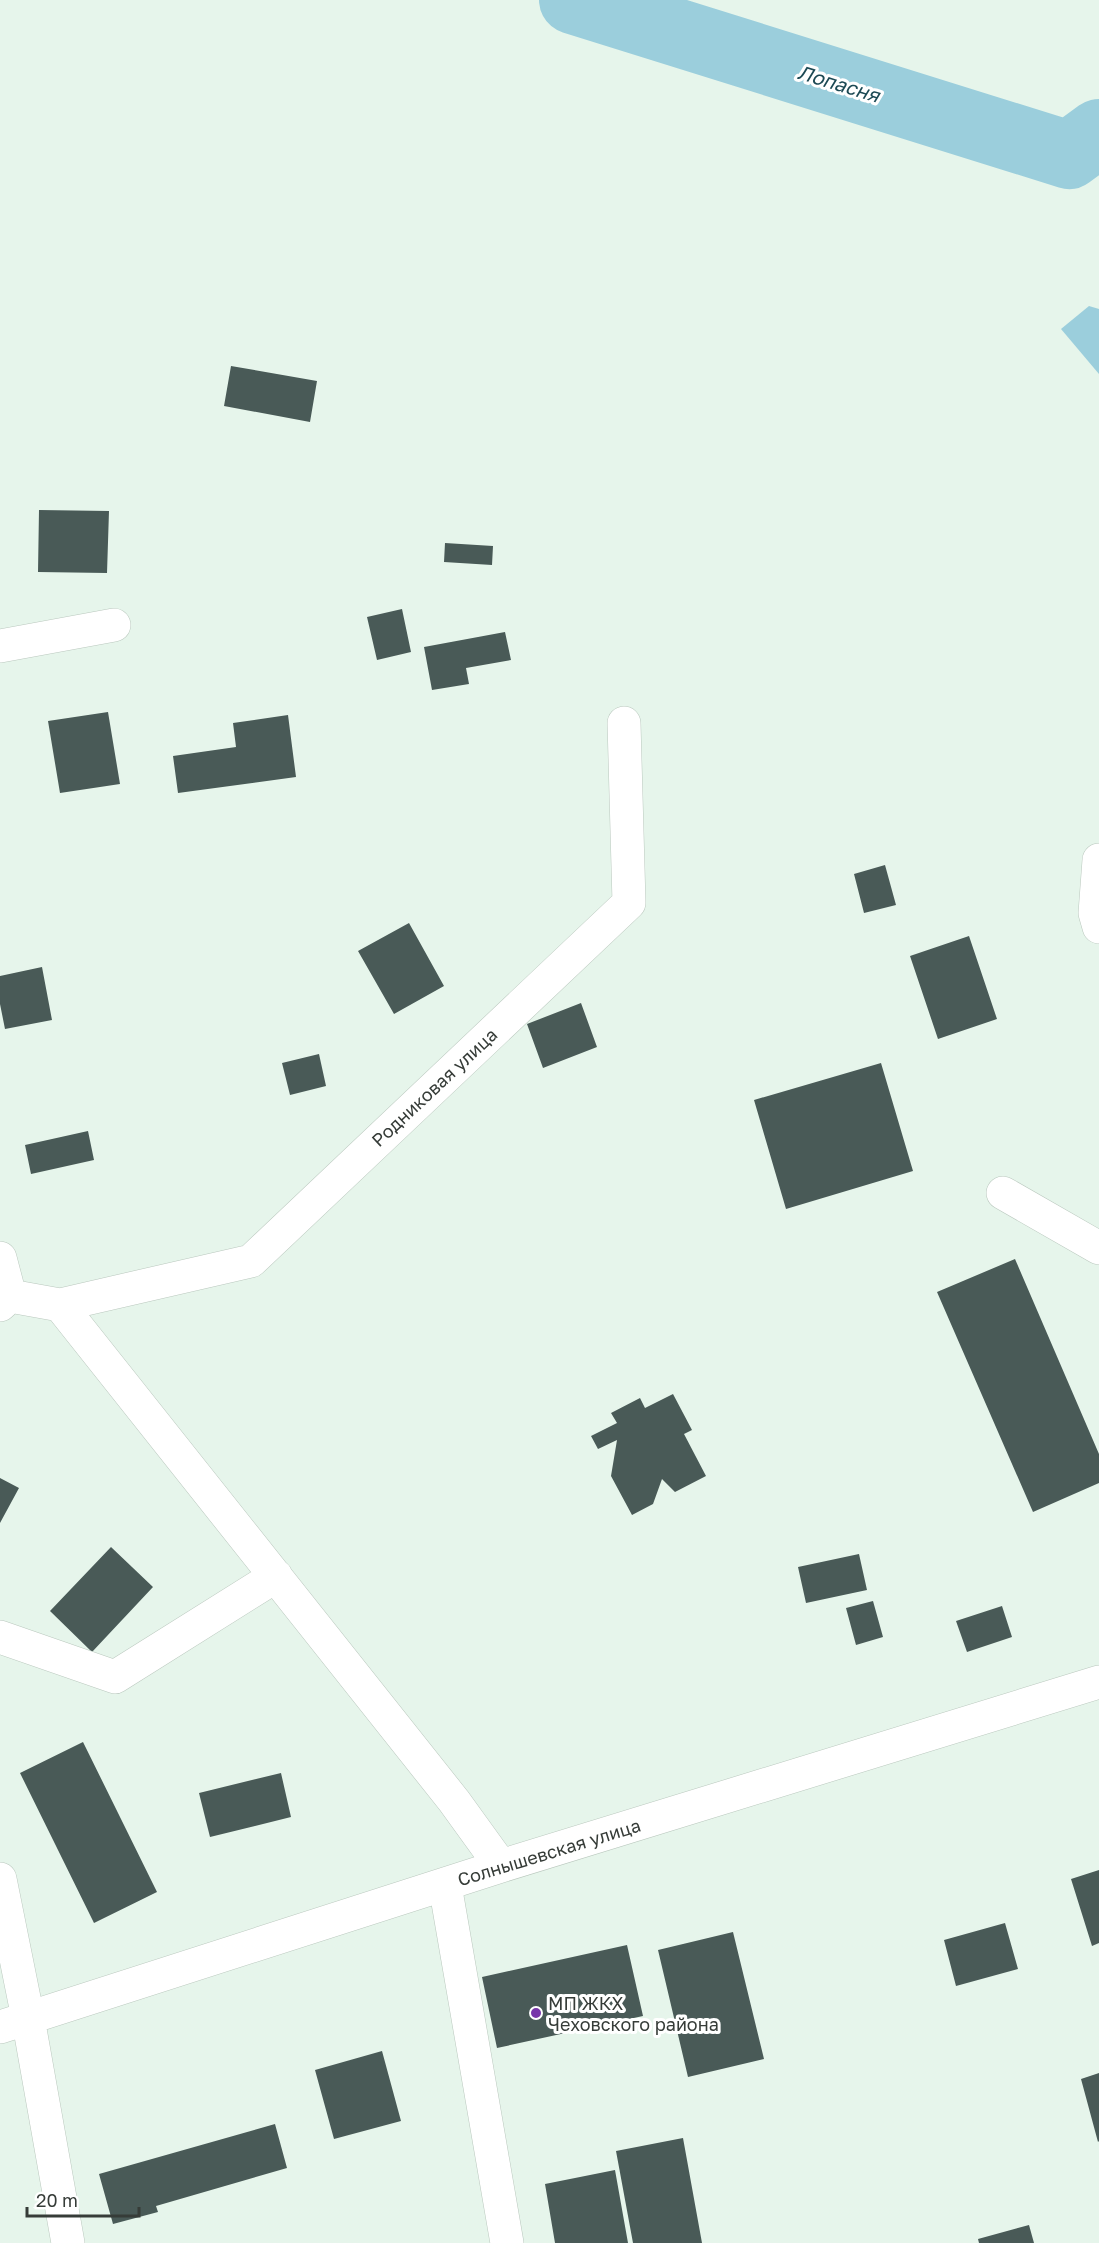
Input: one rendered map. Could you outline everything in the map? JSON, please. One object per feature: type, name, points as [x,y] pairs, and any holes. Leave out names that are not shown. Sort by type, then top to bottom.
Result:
[{"type":"street","points":[[0,646],[114,625]]},
{"type":"street","name":"Родниковая улица","points":[[60,1305],[251,1261],[629,903],[624,723]]},
{"type":"street","points":[[1099,860],[1095,913],[1099,927]]},
{"type":"street","points":[[1003,1193],[1099,1248]]},
{"type":"street","points":[[0,1258],[5,1300],[60,1305],[454,1801],[501,1866]]},
{"type":"street","points":[[0,1637],[115,1677],[276,1576]]},
{"type":"street","name":"Солнышевская улица","points":[[14,2023],[501,1866],[1099,1682]]},
{"type":"street","points":[[0,1879],[14,2023],[68,2243]]},
{"type":"street","points":[[445,1885],[507,2243]]},
{"type":"water","points":[[1089,306],[1099,309],[1099,374],[1061,329]]},
{"type":"building","points":[[231,366],[317,381],[310,422],[224,406]]},
{"type":"building","points":[[39,510],[109,511],[107,573],[38,572]]},
{"type":"building","points":[[445,543],[493,546],[492,565],[444,562]]},
{"type":"building","points":[[402,609],[411,652],[377,660],[367,617]]},
{"type":"building","points":[[505,632],[511,660],[466,668],[469,684],[432,690],[424,647]]},
{"type":"building","points":[[108,712],[120,784],[60,793],[48,721]]},
{"type":"building","points":[[288,715],[296,777],[178,793],[173,756],[236,747],[233,723]]},
{"type":"building","points":[[885,865],[896,905],[864,913],[854,874]]},
{"type":"building","points":[[409,923],[444,986],[394,1014],[358,951]]},
{"type":"building","points":[[969,936],[997,1019],[938,1039],[910,956]]},
{"type":"building","points":[[42,967],[52,1020],[5,1029],[0,1004],[0,976]]},
{"type":"building","points":[[581,1003],[597,1047],[543,1068],[527,1024]]},
{"type":"building","points":[[319,1054],[326,1086],[290,1095],[282,1063]]},
{"type":"building","points":[[881,1063],[913,1171],[786,1209],[754,1100]]},
{"type":"building","points":[[88,1131],[94,1160],[31,1174],[25,1145]]},
{"type":"building","points":[[1015,1259],[1099,1454],[1099,1483],[1033,1512],[937,1292]]},
{"type":"building","points":[[673,1394],[692,1430],[684,1434],[706,1476],[675,1492],[662,1479],[653,1504],[632,1515],[611,1476],[617,1440],[598,1449],[591,1436],[617,1423],[611,1413],[640,1398],[645,1408]]},
{"type":"building","points":[[0,1478],[19,1488],[0,1523]]},
{"type":"building","points":[[111,1547],[153,1587],[92,1652],[50,1611]]},
{"type":"building","points":[[859,1554],[867,1590],[806,1603],[798,1567]]},
{"type":"building","points":[[873,1601],[883,1637],[856,1645],[846,1608]]},
{"type":"building","points":[[1002,1606],[1012,1637],[967,1652],[956,1621]]},
{"type":"building","points":[[83,1742],[157,1892],[94,1923],[20,1773]]},
{"type":"building","points":[[281,1773],[291,1817],[210,1837],[199,1793]]},
{"type":"building","points":[[1099,1870],[1099,1943],[1092,1946],[1071,1879]]},
{"type":"building","points":[[1005,1923],[1018,1969],[956,1986],[944,1940]]},
{"type":"building","points":[[733,1932],[764,2059],[688,2077],[658,1950]]},
{"type":"building","points":[[627,1945],[643,2016],[497,2048],[482,1977]]},
{"type":"building","points":[[382,2051],[401,2121],[334,2139],[315,2070]]},
{"type":"building","points":[[1099,2073],[1099,2141],[1098,2142],[1081,2079]]},
{"type":"building","points":[[275,2124],[287,2168],[156,2206],[158,2212],[113,2224],[99,2174]]},
{"type":"building","points":[[683,2138],[702,2243],[633,2243],[616,2151]]},
{"type":"building","points":[[615,2170],[628,2243],[555,2243],[545,2184]]},
{"type":"building","points":[[1029,2225],[1034,2243],[979,2243],[978,2239]]},
{"type":"waterway","name":"Лопасня","points":[[573,0],[1069,155],[1099,133]]},
{"type":"place","name":"МП ЖКХ Чеховского района","points":[[536,2013]]}]
